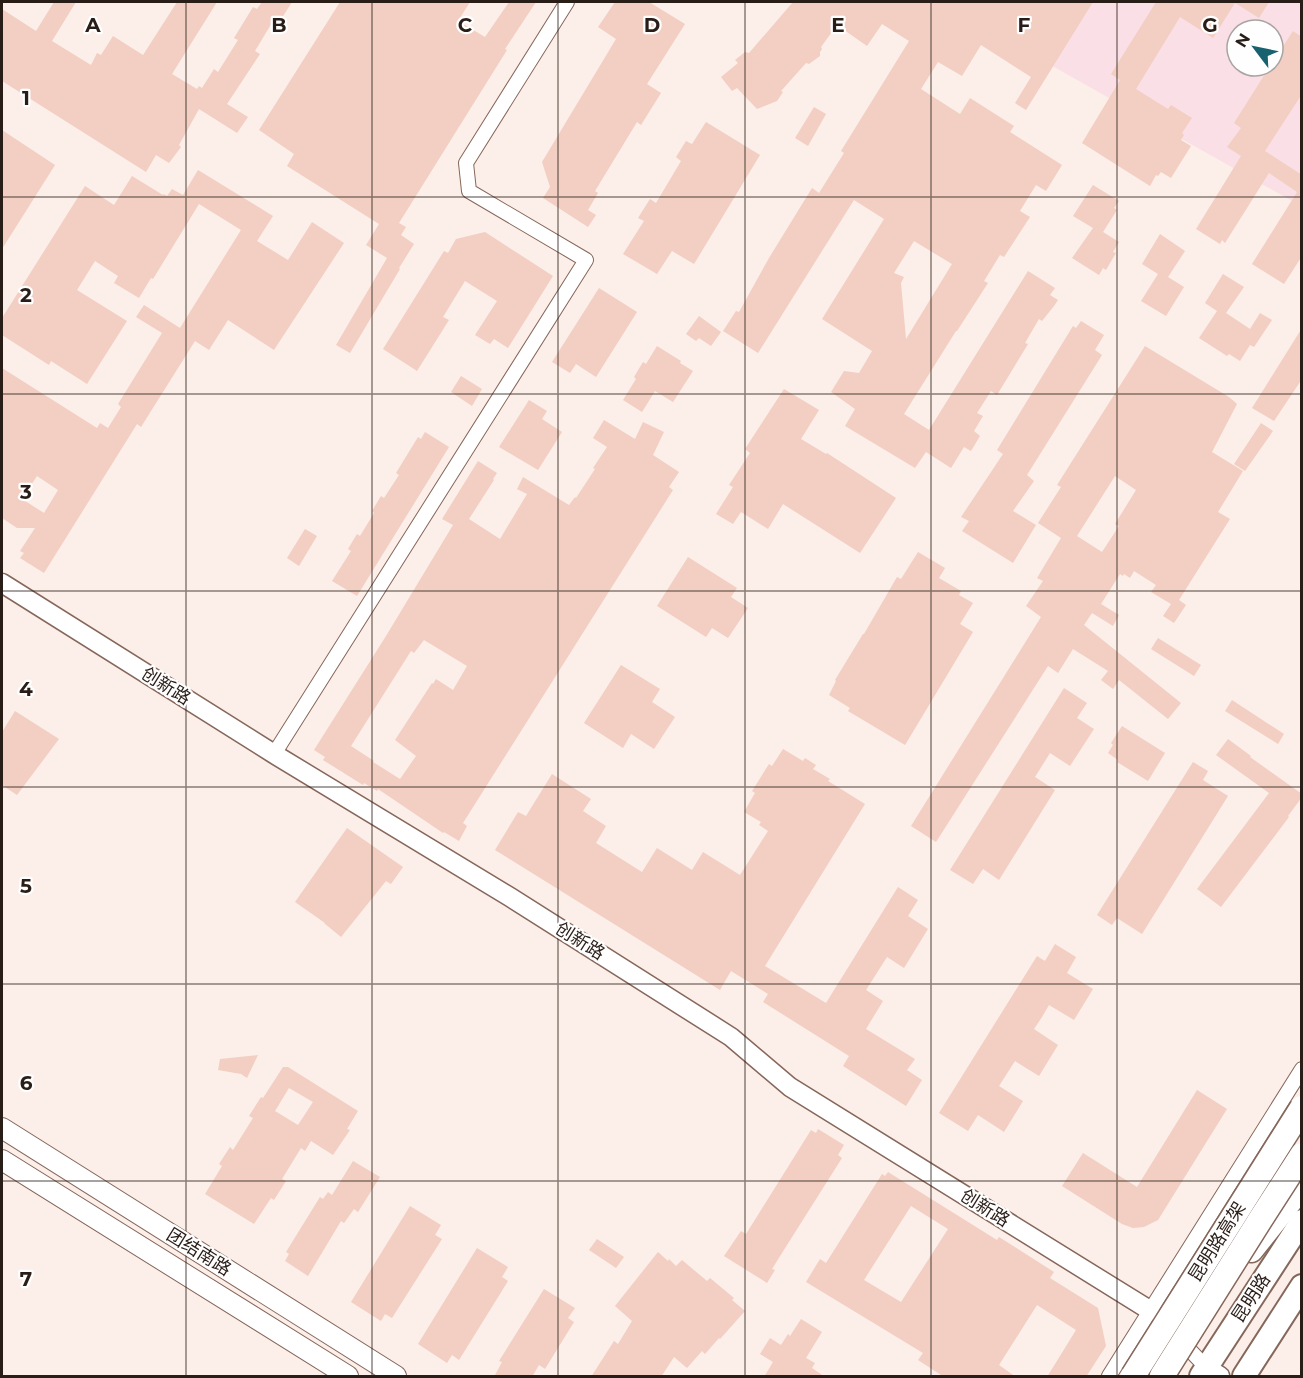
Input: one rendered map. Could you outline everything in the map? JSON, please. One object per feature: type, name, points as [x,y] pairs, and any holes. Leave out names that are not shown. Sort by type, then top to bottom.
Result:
[{"type":"highway","points":[[1285,1134],[1302,1097]]},
{"type":"highway","name":"昆明路高架","points":[[1133,1377],[1302,1108]]},
{"type":"highway","name":"昆明路高架","points":[[1162,1377],[1302,1155]]},
{"type":"highway","points":[[1205,1308],[1302,1186]]},
{"type":"main road","name":"团结南路","points":[[2,1128],[396,1377]]},
{"type":"main road","name":"团结南路","points":[[2,1160],[348,1377]]},
{"type":"main road","name":"昆明路","points":[[1209,1374],[1302,1221]]},
{"type":"main road","name":"昆明路","points":[[1244,1377],[1302,1286]]},
{"type":"street","points":[[274,754],[586,260],[469,191],[466,164],[567,2]]},
{"type":"street","name":"创新路","points":[[2,583],[274,754],[510,897],[731,1037],[790,1087],[1151,1311]]},
{"type":"street","points":[[1109,1377],[1302,1069]]},
{"type":"street","points":[[1151,1311],[1209,1374]]},
{"type":"shaded area","points":[[939,2],[1301,2],[1301,206]]},
{"type":"building","points":[[54,2],[76,2],[52,41],[91,65],[97,53],[101,55],[113,36],[143,55],[177,2],[217,2],[172,74],[197,89],[199,86],[202,88],[214,69],[218,72],[238,40],[234,38],[253,7],[257,9],[262,2],[292,2],[278,24],[273,21],[255,51],[260,54],[227,104],[248,117],[237,133],[199,109],[179,145],[181,147],[169,163],[156,155],[146,172],[2,81],[2,9],[36,31]]},
{"type":"building","points":[[340,2],[470,2],[458,21],[485,37],[509,2],[536,2],[399,223],[406,227],[401,235],[414,244],[350,353],[336,345],[387,258],[366,245],[379,224],[287,166],[294,154],[259,130]]},
{"type":"building","points":[[615,2],[649,2],[685,24],[647,84],[661,93],[641,125],[637,122],[595,191],[598,193],[588,210],[596,215],[588,227],[543,198],[550,187],[542,162],[616,39],[598,27]]},
{"type":"building","points":[[793,2],[1093,2],[1026,110],[1015,103],[1031,77],[981,45],[962,76],[938,62],[921,89],[960,114],[970,98],[1014,126],[1010,132],[1062,165],[1046,191],[1036,185],[1020,211],[1030,217],[1004,257],[1000,255],[984,281],[988,283],[904,414],[929,430],[1028,271],[1055,288],[1050,295],[1058,300],[1042,321],[1039,319],[1025,343],[1028,344],[997,395],[991,391],[977,413],[983,416],[974,431],[980,436],[971,451],[964,447],[951,468],[926,452],[915,468],[845,426],[855,409],[831,392],[844,371],[859,373],[872,351],[822,319],[884,219],[854,200],[758,353],[723,331],[736,311],[739,312],[812,188],[819,193],[844,153],[841,151],[909,41],[882,24],[867,46],[837,25],[821,47],[820,56],[809,64],[806,63],[781,91],[783,92],[777,101],[757,109],[737,88],[732,91],[721,77],[738,63],[735,60],[745,52],[749,53]],"holes":[[[914,241],[952,264],[906,339],[901,283],[904,277],[894,273]]]},
{"type":"building","points":[[1156,2],[1269,2],[1259,18],[1235,3],[1213,38],[1180,17],[1136,89],[1168,109],[1171,105],[1192,118],[1182,133],[1184,135],[1181,140],[1191,146],[1171,178],[1161,172],[1158,176],[1156,175],[1150,186],[1082,143],[1120,80],[1111,74]]},
{"type":"building","points":[[1293,31],[1302,37],[1302,94],[1265,151],[1302,175],[1302,256],[1284,284],[1252,264],[1297,192],[1269,173],[1225,243],[1222,240],[1220,244],[1196,229],[1241,156],[1227,147],[1241,128],[1234,123],[1262,78],[1285,78],[1285,43]]},
{"type":"building","points":[[814,107],[826,114],[808,146],[795,138]]},
{"type":"building","points":[[706,122],[760,155],[694,264],[672,251],[657,274],[623,254],[644,221],[638,218],[650,199],[656,203],[681,161],[676,157],[686,141],[692,144]]},
{"type":"building","points":[[2,130],[55,165],[2,249]]},
{"type":"building","points":[[198,170],[273,216],[257,241],[288,260],[312,222],[344,243],[274,350],[228,320],[209,350],[195,341],[141,427],[137,424],[44,573],[20,558],[24,553],[20,551],[35,528],[17,528],[2,518],[2,368],[97,428],[100,423],[108,428],[121,407],[118,404],[162,333],[136,317],[144,305],[180,328],[241,230],[199,204],[139,298],[114,283],[118,276],[95,261],[77,290],[127,321],[87,384],[51,361],[49,365],[2,335],[2,318],[85,186],[114,205],[132,176],[163,195],[167,196],[172,189],[183,195]],"holes":[[[37,476],[58,490],[44,513],[22,499]]]},
{"type":"building","points":[[1093,185],[1119,201],[1114,208],[1117,210],[1103,232],[1119,242],[1113,252],[1116,253],[1106,270],[1103,268],[1099,275],[1072,258],[1093,228],[1073,216]]},
{"type":"building","points":[[485,232],[553,276],[508,348],[494,339],[490,344],[475,335],[497,301],[465,281],[443,317],[449,320],[417,371],[383,349],[444,251],[448,253],[456,239]]},
{"type":"building","points":[[1160,234],[1185,251],[1168,277],[1184,287],[1166,316],[1141,301],[1158,274],[1142,264]]},
{"type":"building","points":[[1223,274],[1244,287],[1226,313],[1250,329],[1260,313],[1272,320],[1254,347],[1250,345],[1240,361],[1229,354],[1227,356],[1199,338],[1217,311],[1205,303]]},
{"type":"building","points":[[599,288],[637,312],[596,377],[576,364],[570,373],[552,362]]},
{"type":"building","points":[[699,316],[721,332],[711,346],[699,338],[696,341],[686,334]]},
{"type":"building","points":[[1081,321],[1104,335],[1095,350],[1102,355],[1027,475],[1034,481],[1013,511],[1036,525],[1013,563],[962,531],[969,521],[961,517],[1003,454],[997,450],[1073,326],[1076,328]]},
{"type":"building","points":[[1302,328],[1302,379],[1274,421],[1252,408]]},
{"type":"building","points":[[657,346],[693,371],[673,402],[655,391],[642,412],[623,400],[643,362],[646,364]]},
{"type":"building","points":[[1145,346],[1237,404],[1212,452],[1243,471],[1218,512],[1230,519],[1179,600],[1186,605],[1174,623],[1163,616],[1171,604],[1151,592],[1156,585],[1134,571],[1130,578],[1120,574],[1101,604],[1119,615],[1113,626],[1092,613],[1084,625],[1181,703],[1168,719],[1119,680],[1113,689],[1101,680],[1108,671],[1073,649],[1058,673],[1048,666],[936,842],[911,826],[1041,617],[1026,606],[1043,581],[1037,578],[1061,538],[1038,523],[1061,487],[1057,485]],"holes":[[[1115,476],[1136,490],[1115,524],[1119,526],[1102,552],[1077,536]]]},
{"type":"building","points":[[461,376],[482,389],[472,406],[451,392]]},
{"type":"building","points":[[784,389],[819,410],[801,439],[827,453],[896,498],[860,553],[783,504],[768,529],[741,512],[733,524],[716,514],[733,487],[729,485],[750,453],[745,449]]},
{"type":"building","points":[[529,400],[547,411],[542,419],[562,432],[538,470],[499,447]]},
{"type":"building","points":[[604,420],[635,439],[643,422],[664,432],[653,455],[679,472],[669,487],[673,490],[463,823],[467,826],[459,841],[443,833],[378,789],[377,791],[364,783],[363,785],[323,760],[325,757],[314,750],[453,525],[442,519],[478,461],[497,473],[469,519],[500,539],[527,494],[517,489],[523,477],[569,505],[576,498],[607,447],[593,438]],"holes":[[[424,640],[467,666],[453,690],[436,679],[432,683],[395,740],[416,756],[400,779],[351,746],[411,651],[414,653]]]},
{"type":"building","points":[[1261,423],[1273,431],[1245,471],[1234,464]]},
{"type":"building","points":[[425,432],[449,447],[357,596],[332,581],[351,551],[348,549],[357,534],[360,536],[381,496],[384,498],[399,475],[396,473],[418,437],[421,439]]},
{"type":"building","points":[[305,529],[317,536],[299,566],[287,558]]},
{"type":"building","points":[[918,552],[945,568],[939,578],[961,591],[959,595],[973,603],[960,624],[973,632],[905,745],[848,711],[850,708],[829,695],[835,680],[897,577],[901,579]]},
{"type":"building","points":[[688,557],[737,588],[731,597],[748,608],[728,638],[712,628],[706,637],[657,606]]},
{"type":"building","points":[[1158,638],[1201,665],[1194,676],[1151,649]]},
{"type":"building","points":[[621,665],[660,689],[652,702],[675,717],[654,749],[631,734],[623,748],[584,723]]},
{"type":"building","points":[[1064,688],[1087,703],[1077,718],[1094,729],[1070,766],[1050,753],[1035,777],[1055,790],[999,880],[983,869],[973,884],[950,870]]},
{"type":"building","points":[[1232,700],[1284,734],[1278,744],[1225,711]]},
{"type":"building","points":[[15,711],[59,739],[17,795],[2,785],[2,732]]},
{"type":"building","points":[[1122,726],[1165,753],[1148,781],[1117,762],[1118,760],[1108,753],[1113,745],[1111,743]]},
{"type":"building","points":[[1228,739],[1302,794],[1302,797],[1221,907],[1197,889],[1269,793],[1216,755]]},
{"type":"building","points":[[783,749],[803,761],[805,758],[816,765],[813,769],[830,779],[828,781],[865,804],[765,966],[826,1003],[898,887],[918,900],[908,916],[928,929],[904,968],[887,957],[866,990],[883,1001],[866,1029],[915,1059],[907,1070],[922,1080],[906,1106],[843,1066],[849,1056],[763,1002],[768,994],[731,971],[720,990],[495,850],[518,812],[526,816],[552,774],[591,799],[583,811],[606,826],[596,843],[642,872],[657,848],[692,870],[703,852],[740,875],[768,831],[759,825],[761,822],[744,812],[755,793],[752,791],[769,764],[772,766]]},
{"type":"building","points":[[1193,762],[1208,771],[1203,780],[1228,796],[1142,934],[1117,918],[1112,925],[1097,915]]},
{"type":"building","points":[[347,828],[403,867],[391,884],[386,881],[341,937],[295,902]]},
{"type":"building","points":[[1055,944],[1076,957],[1067,973],[1093,989],[1074,1020],[1049,1005],[1034,1029],[1058,1045],[1039,1076],[1015,1061],[999,1086],[1023,1101],[1004,1132],[978,1115],[968,1131],[939,1113],[1037,956],[1045,961]]},
{"type":"building","points":[[258,1055],[247,1078],[241,1074],[218,1070],[220,1059]]},
{"type":"building","points":[[283,1067],[288,1067],[358,1111],[347,1129],[350,1130],[333,1155],[311,1141],[305,1151],[301,1148],[282,1179],[286,1181],[274,1200],[271,1198],[254,1224],[205,1194],[222,1166],[219,1164],[230,1147],[233,1150],[253,1118],[249,1116],[261,1097],[263,1098]],"holes":[[[289,1088],[313,1102],[298,1125],[275,1111]]]},
{"type":"building","points":[[1197,1090],[1227,1109],[1158,1220],[1144,1227],[1133,1228],[1122,1224],[1062,1186],[1083,1153],[1137,1187]]},
{"type":"building","points":[[818,1129],[844,1145],[838,1155],[842,1158],[772,1269],[775,1270],[767,1283],[724,1256],[741,1231],[746,1234],[811,1130],[816,1133]]},
{"type":"building","points":[[353,1161],[380,1177],[358,1212],[354,1209],[344,1223],[341,1221],[308,1276],[285,1261],[289,1254],[286,1252],[320,1197],[323,1199],[328,1192],[332,1195]]},
{"type":"building","points":[[888,1172],[997,1240],[999,1237],[1054,1272],[1050,1278],[1098,1308],[1106,1346],[1086,1377],[1047,1377],[1076,1330],[1037,1305],[999,1365],[1016,1377],[944,1377],[918,1360],[923,1353],[806,1282],[820,1259],[826,1263],[882,1174],[885,1176]],"holes":[[[911,1206],[948,1229],[901,1302],[864,1280]]]},
{"type":"building","points":[[410,1206],[441,1225],[435,1235],[442,1239],[392,1318],[385,1314],[381,1321],[351,1302]]},
{"type":"building","points":[[597,1239],[624,1257],[616,1268],[589,1250]]},
{"type":"building","points":[[477,1248],[508,1267],[502,1277],[508,1281],[459,1360],[452,1355],[447,1363],[418,1344]]},
{"type":"building","points":[[658,1252],[676,1266],[682,1260],[707,1281],[710,1278],[734,1298],[732,1300],[745,1311],[705,1354],[702,1351],[687,1368],[674,1357],[661,1377],[591,1377],[614,1341],[618,1344],[632,1321],[615,1306]]},
{"type":"building","points":[[544,1289],[575,1308],[568,1318],[574,1322],[545,1369],[539,1365],[532,1377],[494,1377],[502,1362],[499,1361]]},
{"type":"building","points":[[801,1319],[822,1332],[806,1358],[815,1363],[812,1368],[825,1377],[764,1377],[773,1362],[760,1354],[770,1338],[781,1345]]}]
